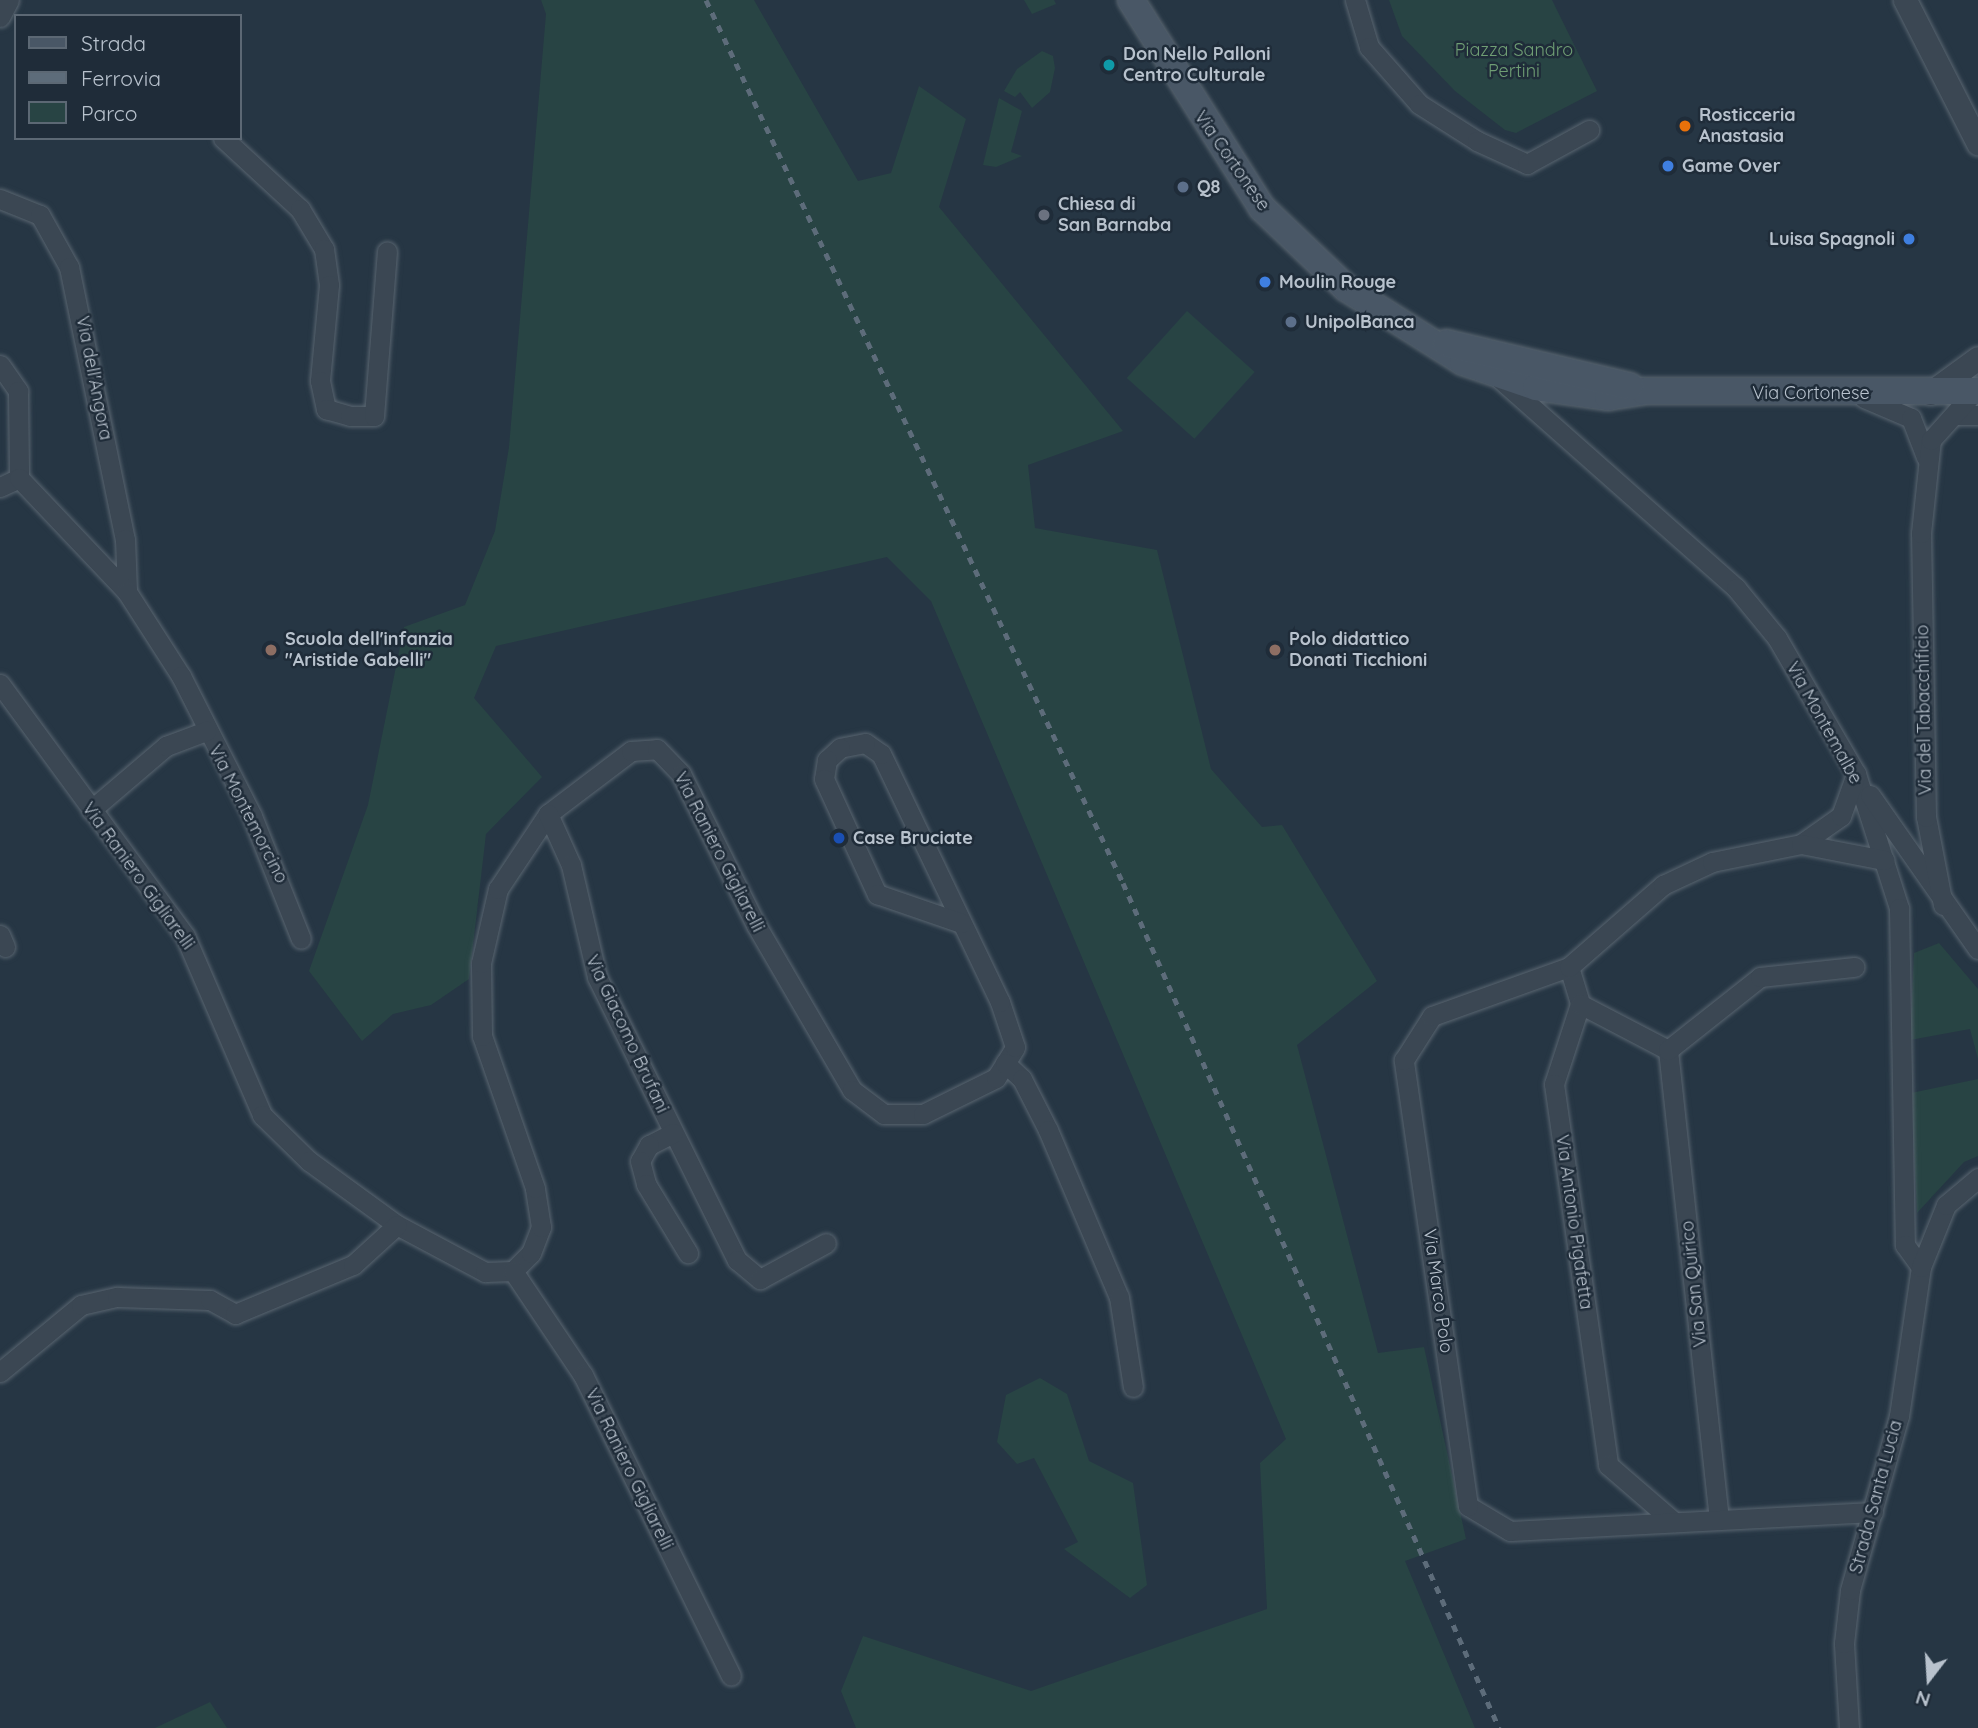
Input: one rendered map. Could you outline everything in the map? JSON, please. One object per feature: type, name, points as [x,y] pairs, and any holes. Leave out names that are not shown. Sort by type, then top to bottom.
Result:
[{"type":"main road","name":"Via Cortonese","points":[[1131,0],[1262,208],[1346,288],[1498,377],[1608,397],[1644,391],[1930,393],[1977,396]]},
{"type":"main road","name":"Via Cortonese","points":[[1434,341],[1644,391]]},
{"type":"street","points":[[0,17],[9,0]]},
{"type":"street","points":[[1355,0],[1370,47],[1419,104],[1477,141],[1527,164],[1589,130]]},
{"type":"street","points":[[1905,0],[1978,144]]},
{"type":"street","points":[[225,140],[300,209],[324,248],[329,285],[320,381],[326,409],[350,416],[374,415],[387,252]]},
{"type":"street","name":"Via dell'Angora","points":[[0,199],[40,215],[69,267],[125,539],[127,592]]},
{"type":"street","points":[[1930,393],[1978,358]]},
{"type":"street","points":[[0,365],[18,391],[23,442],[19,478],[0,486]]},
{"type":"street","name":"Via Montemalbe","points":[[1498,377],[1736,588],[1777,638],[1856,774],[1899,908],[1905,1245],[1921,1267]]},
{"type":"street","name":"Via del Tabacchificio","points":[[1853,394],[1896,406],[1911,418],[1926,457]]},
{"type":"street","name":"Via del Tabacchificio","points":[[1977,396],[1931,440],[1926,457],[1923,735],[1926,817],[1943,905],[1978,949]]},
{"type":"street","name":"Via Montemorcino","points":[[19,478],[127,592],[181,676],[206,731],[279,871],[301,939]]},
{"type":"street","name":"Via Raniero Gigliarelli","points":[[0,684],[185,936],[262,1115],[309,1161],[397,1225],[485,1272],[513,1271],[531,1253],[541,1227],[535,1188],[482,1036],[481,964],[498,889],[548,814],[631,751],[657,749],[681,774],[755,925],[852,1090],[884,1114],[923,1114],[996,1078],[1005,1063]]},
{"type":"street","name":"Via Montemorcino","points":[[91,810],[166,746],[206,731]]},
{"type":"street","points":[[961,923],[877,894],[824,779],[827,760],[840,748],[865,743],[881,754],[961,923],[1015,1046],[1005,1063],[1022,1079],[1048,1130],[1119,1297],[1133,1387]]},
{"type":"street","points":[[1801,844],[1841,816],[1856,774]]},
{"type":"street","points":[[1856,774],[1943,905]]},
{"type":"street","name":"Via Giacomo Brufani","points":[[548,814],[571,864],[578,918],[597,977],[737,1260],[760,1279],[826,1243]]},
{"type":"street","points":[[1854,967],[1760,977],[1668,1050],[1580,1004],[1569,967],[1663,885],[1712,862],[1801,844],[1884,860]]},
{"type":"street","name":"Via Marco Polo","points":[[1569,967],[1432,1016],[1404,1060],[1468,1506],[1510,1531],[1674,1522]]},
{"type":"street","name":"Via Antonio Pigafetta","points":[[1580,1004],[1555,1084],[1608,1465],[1674,1522]]},
{"type":"street","name":"Via San Quirico","points":[[1668,1050],[1719,1519]]},
{"type":"street","points":[[673,1133],[649,1145],[639,1161],[688,1253]]},
{"type":"street","points":[[1921,1267],[1946,1205],[1978,1178]]},
{"type":"street","points":[[0,1373],[80,1305],[117,1297],[210,1300],[235,1314],[353,1265],[397,1225]]},
{"type":"street","name":"Strada Santa Lucia","points":[[1849,1728],[1846,1630],[1873,1512],[1899,1416],[1921,1267]]},
{"type":"street","name":"Via Raniero Gigliarelli","points":[[513,1271],[583,1376],[731,1676]]},
{"type":"street","points":[[1674,1522],[1873,1512]]},
{"type":"green space","points":[[541,0],[754,0],[858,181],[891,173],[919,86],[966,119],[939,207],[1123,431],[1028,465],[1035,528],[1157,550],[1211,769],[1262,827],[1282,825],[1377,981],[1297,1045],[1378,1353],[1424,1347],[1466,1539],[1405,1561],[1475,1728],[856,1728],[841,1691],[863,1636],[1031,1691],[1267,1609],[1260,1463],[1286,1439],[931,601],[887,557],[496,646],[474,698],[542,777],[486,834],[469,979],[431,1005],[393,1014],[362,1041],[309,971],[368,805],[404,627],[465,605],[495,531],[509,447],[546,14]]},
{"type":"green space","points":[[1024,0],[1054,0],[1056,4],[1032,14]]},
{"type":"green space","name":"Piazza Sandro Pertini","points":[[1389,0],[1552,0],[1597,91],[1516,133],[1505,130],[1455,91],[1402,36]]},
{"type":"green space","points":[[1042,51],[1053,56],[1055,68],[1050,92],[1032,108],[1020,92],[1015,97],[1004,91],[1017,69]]},
{"type":"green space","points":[[999,98],[1022,111],[1011,152],[1022,156],[996,167],[983,165]]},
{"type":"green space","points":[[1187,311],[1255,372],[1194,439],[1127,378]]},
{"type":"green space","points":[[1939,943],[1978,989],[1978,1059],[1970,1029],[1910,1040],[1914,953]]},
{"type":"green space","points":[[1978,1079],[1978,1156],[1964,1162],[1917,1213],[1911,1093]]},
{"type":"green space","points":[[1040,1378],[1067,1394],[1089,1461],[1133,1483],[1147,1585],[1130,1598],[1064,1549],[1078,1542],[1034,1458],[1017,1464],[997,1442],[1006,1395]]},
{"type":"green space","points":[[210,1702],[227,1728],[155,1728]]},
{"type":"railway","points":[[706,0],[1123,883],[1499,1728]]},
{"type":"place","name":"Don Nello Palloni Centro Culturale","points":[[1109,65]]},
{"type":"place","name":"Rosticceria Anastasia","points":[[1685,126]]},
{"type":"place","name":"Game Over","points":[[1668,166]]},
{"type":"place","name":"Q8","points":[[1183,187]]},
{"type":"place","name":"Chiesa di San Barnaba","points":[[1044,215]]},
{"type":"place","name":"Luisa Spagnoli","points":[[1909,239]]},
{"type":"place","name":"Moulin Rouge","points":[[1265,282]]},
{"type":"place","name":"UnipolBanca","points":[[1291,322]]},
{"type":"place","name":"Scuola dell'infanzia \"Aristide Gabelli\"","points":[[271,650]]},
{"type":"place","name":"Polo didattico Donati Ticchioni","points":[[1275,650]]},
{"type":"place","name":"Case Bruciate","points":[[839,838]]}]
